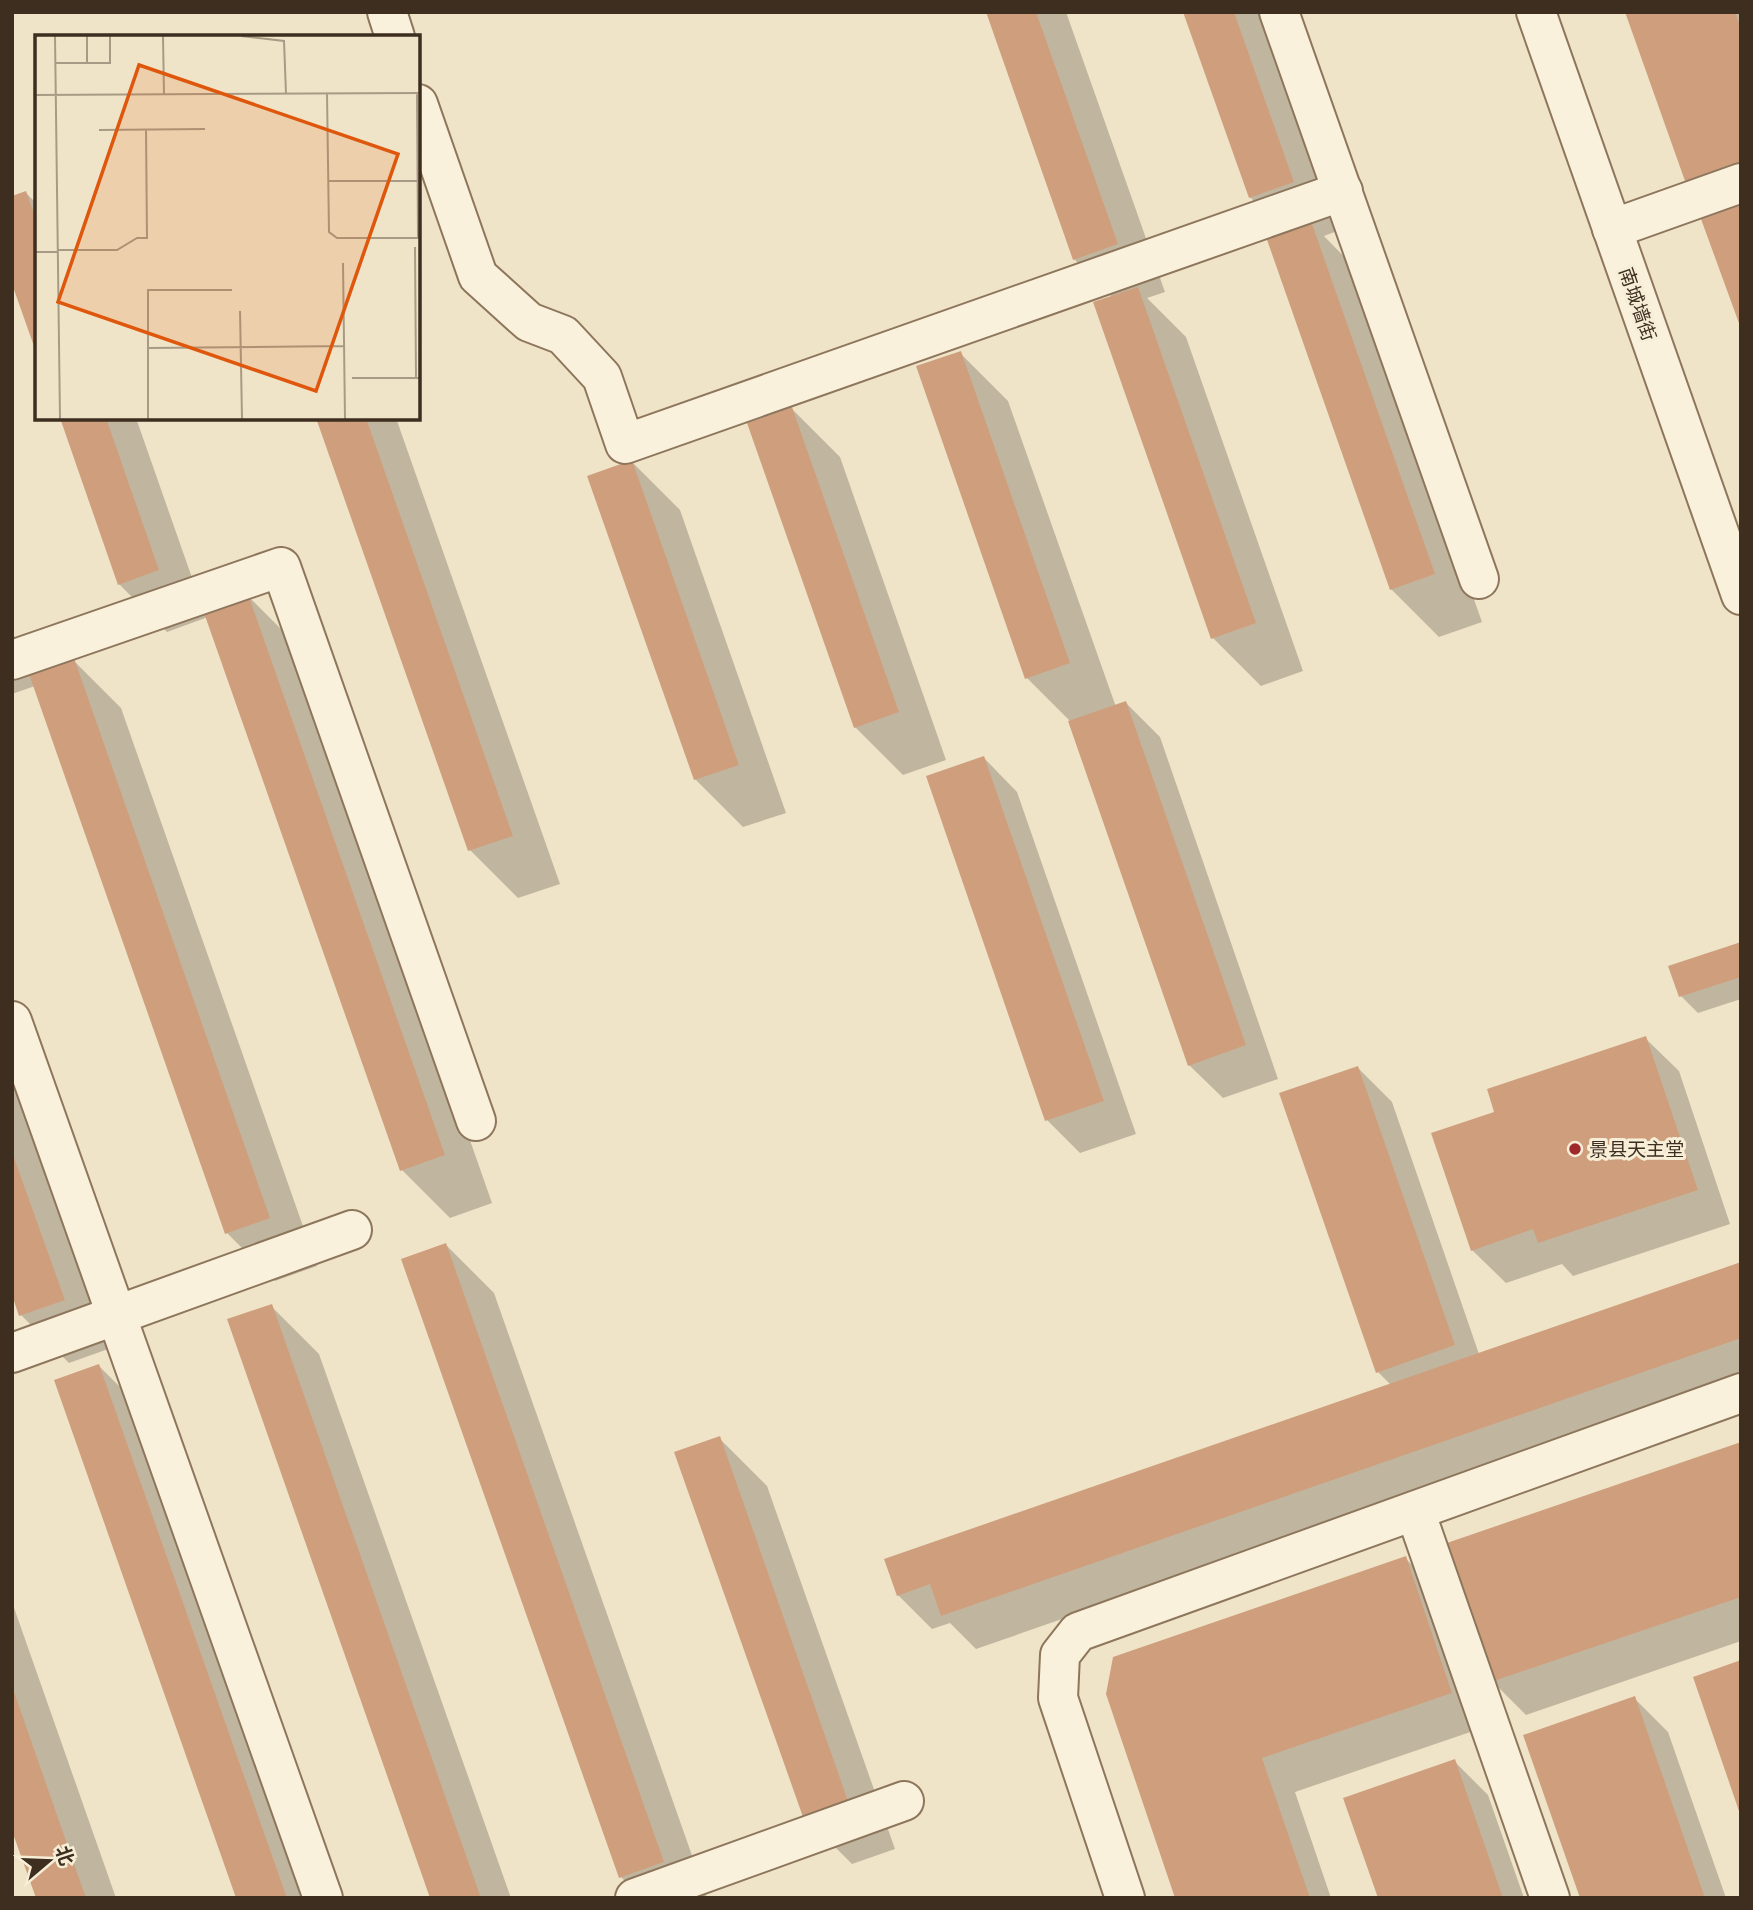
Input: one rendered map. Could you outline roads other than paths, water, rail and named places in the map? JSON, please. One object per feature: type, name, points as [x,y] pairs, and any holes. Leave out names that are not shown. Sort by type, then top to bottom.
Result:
[{"type":"street","points":[[387,12],[394,35]]},
{"type":"street","points":[[1279,12],[1479,579]]},
{"type":"street","name":"南城墙街","points":[[1536,12],[1741,595]]},
{"type":"street","points":[[420,110],[478,276],[529,322],[563,335],[602,377],[625,444],[1343,191]]},
{"type":"street","points":[[1612,229],[1741,183]]},
{"type":"street","points":[[12,660],[281,567],[476,1121]]},
{"type":"street","points":[[12,1021],[323,1898]]},
{"type":"street","points":[[12,1353],[352,1230]]},
{"type":"street","points":[[1125,1898],[1058,1698],[1060,1655],[1078,1632],[1741,1393]]},
{"type":"street","points":[[1415,1511],[1550,1898]]},
{"type":"street","points":[[635,1898],[904,1801]]},
{"type":"place","name":"景县天主堂","points":[[1575,1149]]}]
